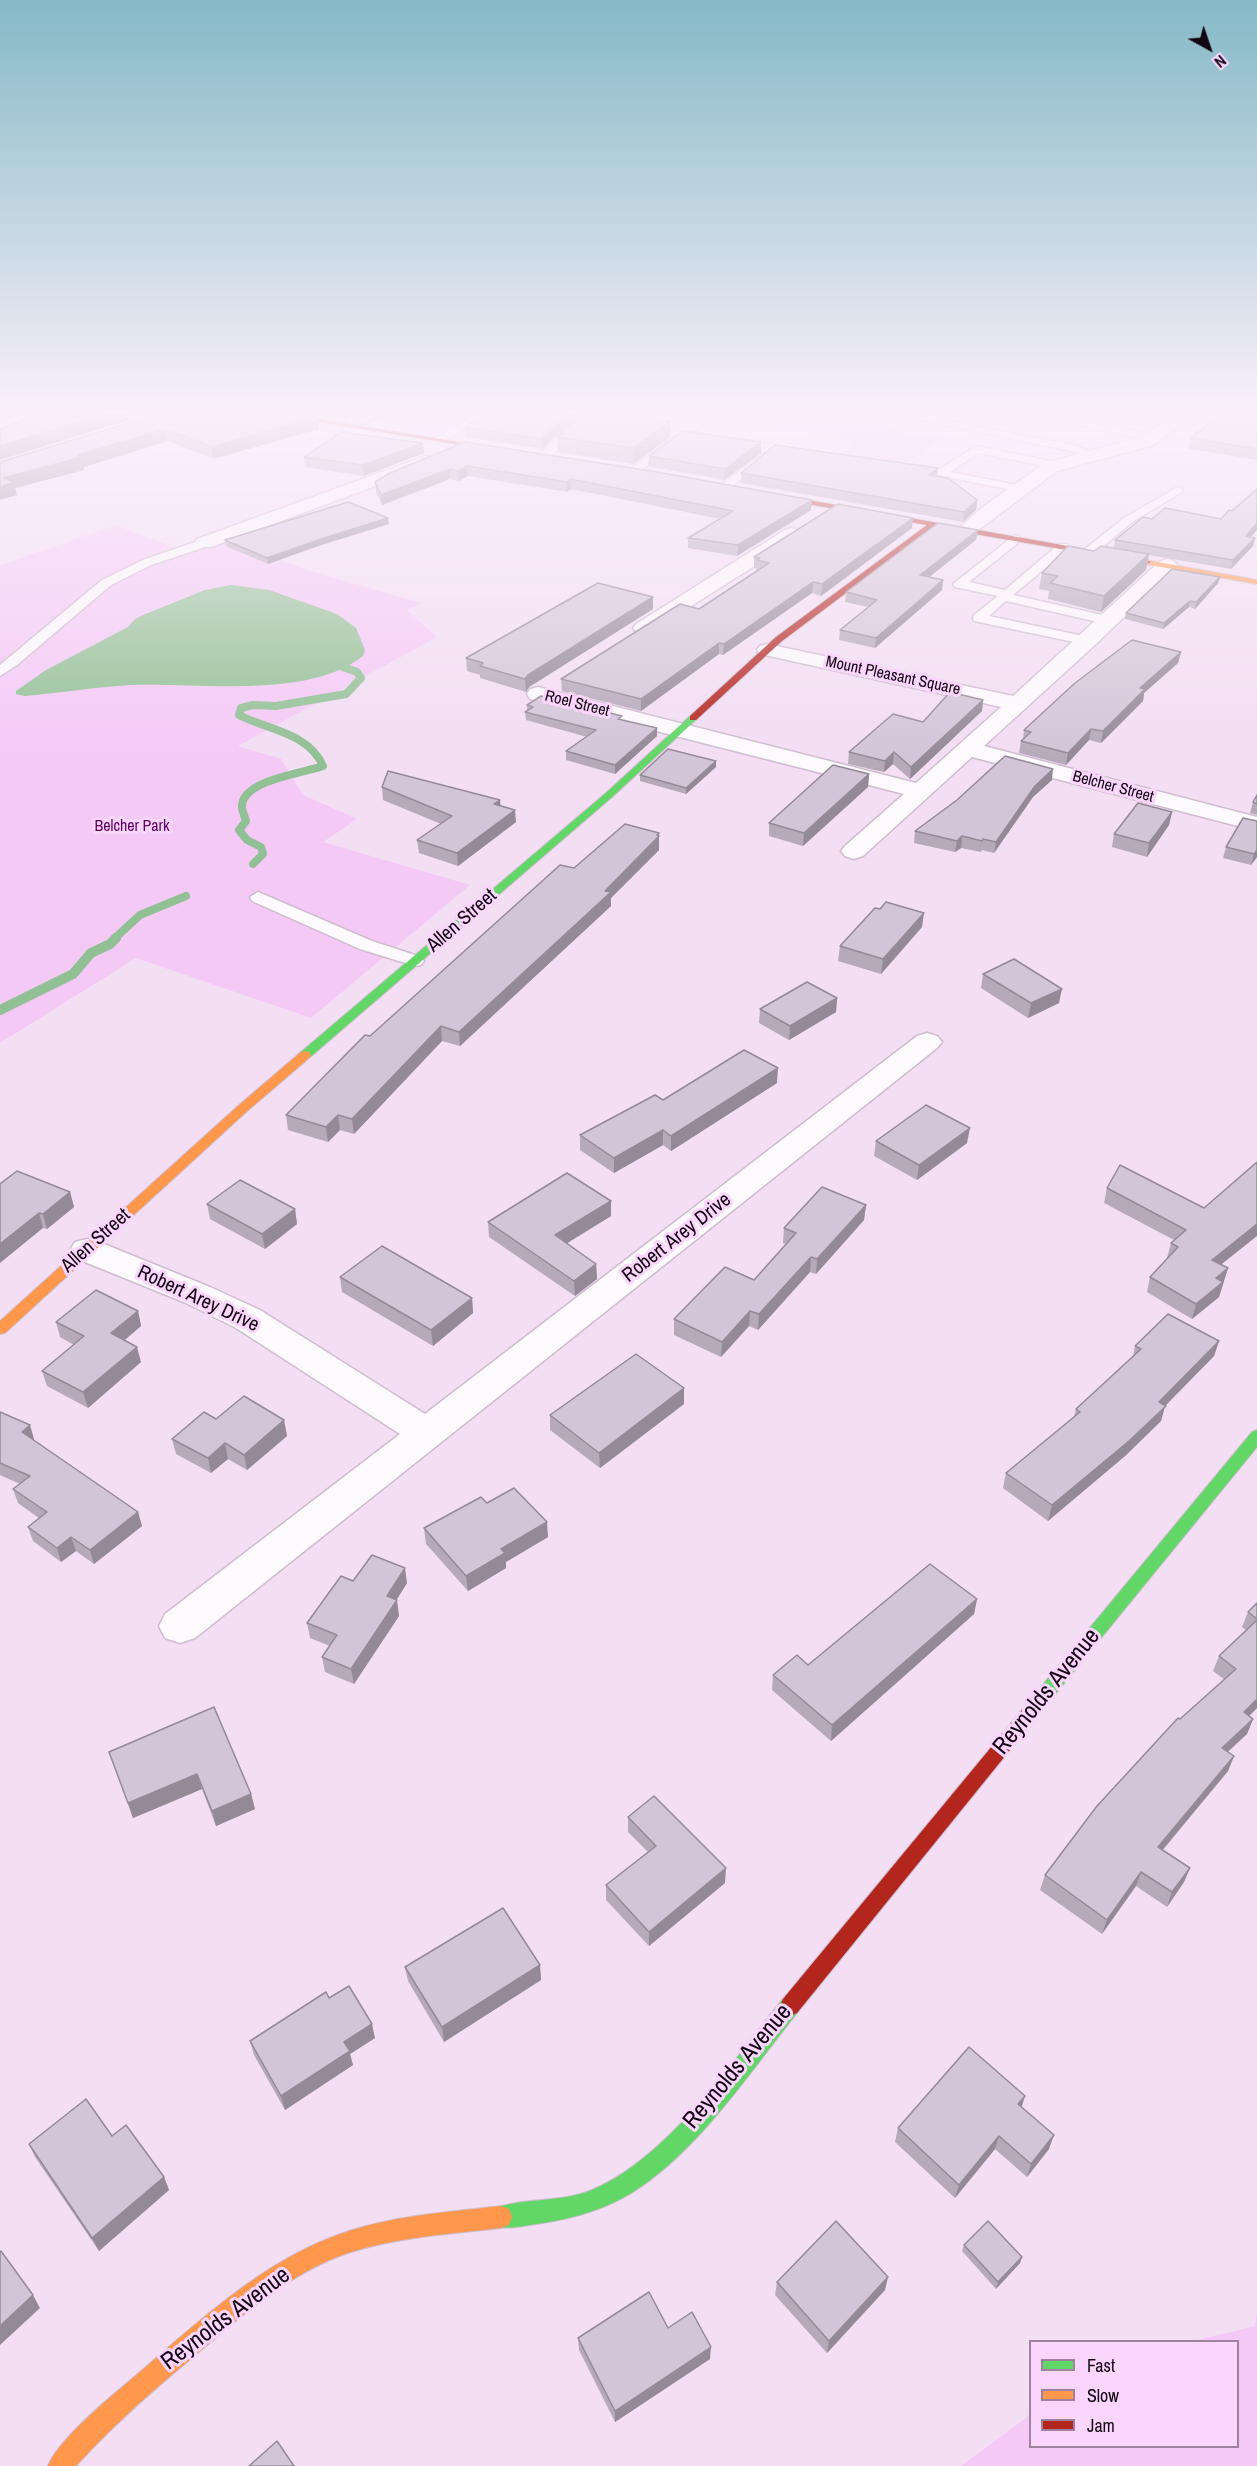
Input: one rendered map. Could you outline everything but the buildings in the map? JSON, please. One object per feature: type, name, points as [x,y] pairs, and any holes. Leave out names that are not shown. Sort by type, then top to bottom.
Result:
[{"type":"street","points":[[204,543],[242,529]]},
{"type":"street","points":[[626,639],[800,529]]},
{"type":"street","name":"Allen Street","points":[[0,1329],[226,1123],[603,801],[767,650],[802,620],[926,529]]},
{"type":"street","points":[[961,529],[1257,582]]},
{"type":"street","points":[[854,851],[1088,642],[1167,566]]},
{"type":"street","name":"Mount Pleasant Square","points":[[767,650],[1018,704]]},
{"type":"street","name":"Roel Street","points":[[557,682],[538,694],[921,791]]},
{"type":"street","name":"Belcher Street","points":[[968,749],[1257,825]]},
{"type":"street","name":"Robert Arey Drive","points":[[180,1626],[927,1042]]},
{"type":"street","name":"Robert Arey Drive","points":[[87,1250],[198,1295],[248,1319],[427,1433]]},
{"type":"street","name":"Reynolds Avenue","points":[[60,2466],[76,2446],[144,2384],[250,2295],[287,2270],[327,2250],[406,2229],[561,2210],[609,2194],[652,2163],[675,2141],[736,2072],[1257,1436]]},
{"type":"lane","points":[[1089,552],[1117,529]]},
{"type":"lane","points":[[1015,539],[959,584],[1111,621]]},
{"type":"lane","points":[[0,672],[30,650],[95,590],[117,577],[204,543]]},
{"type":"lane","points":[[1063,547],[979,618],[1088,642]]},
{"type":"lane","points":[[258,897],[366,945],[415,961]]},
{"type":"green space","name":"Belcher Park","points":[[104,529],[126,529],[175,548],[198,540],[227,538],[304,569],[421,603],[407,610],[437,637],[238,746],[281,759],[303,795],[357,819],[323,842],[470,885],[311,1018],[136,958],[0,1043],[0,565]]},
{"type":"green space","points":[[1257,2313],[1257,2466],[961,2466],[1029,2416],[1029,2448],[1239,2448],[1239,2340],[1197,2340],[1255,2326]]},
{"type":"shaded area","points":[[231,585],[269,590],[337,614],[356,628],[365,650],[363,656],[340,670],[313,679],[283,684],[130,685],[25,696],[16,694],[16,691],[46,670],[128,627],[135,619],[205,590]]},
{"type":"waterway","points":[[253,864],[263,854],[261,847],[247,840],[239,830],[246,821],[242,807],[244,798],[262,784],[323,766],[308,746],[287,734],[239,715],[241,708],[253,705],[276,706],[346,694],[361,678],[357,672],[343,667]]},
{"type":"waterway","points":[[114,939],[140,915],[186,896]]},
{"type":"waterway","points":[[0,1010],[73,974],[91,953],[110,944],[116,938]]},
{"type":"traffic: fast","points":[[305,1055],[609,795],[693,718]]},
{"type":"traffic: fast","points":[[1042,1698],[1257,1436]]},
{"type":"traffic: fast","points":[[501,2217],[575,2206],[599,2198],[626,2184],[678,2141],[703,2114],[790,2006]]},
{"type":"traffic: slow","points":[[1147,562],[1257,582]]},
{"type":"traffic: slow","points":[[0,1329],[242,1109],[305,1055]]},
{"type":"traffic: slow","points":[[60,2466],[105,2419],[186,2348],[262,2287],[304,2261],[348,2242],[386,2232],[501,2217]]},
{"type":"traffic: jam","points":[[693,718],[779,639],[926,529]]},
{"type":"traffic: jam","points":[[961,529],[1147,562]]},
{"type":"traffic: jam","points":[[790,2006],[1042,1698]]}]
